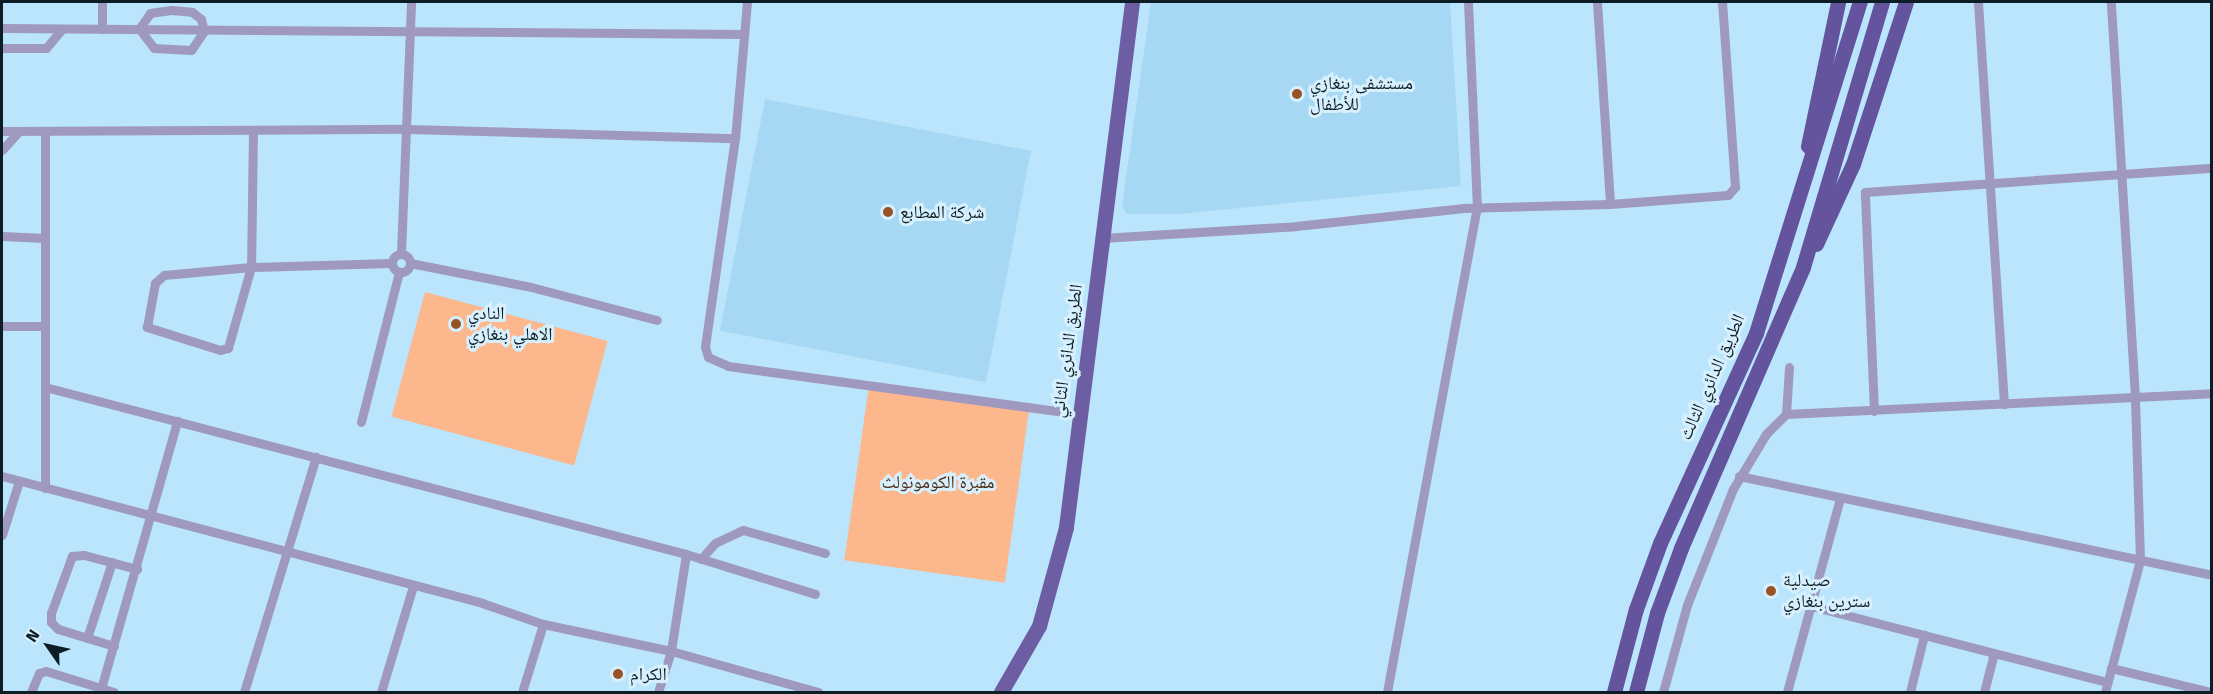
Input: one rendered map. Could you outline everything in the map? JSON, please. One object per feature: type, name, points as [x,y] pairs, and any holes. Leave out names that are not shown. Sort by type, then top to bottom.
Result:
[{"type":"highway","points":[[1803,184],[1816,92],[1838,2]]},
{"type":"highway","name":"الطريق الدائري الثالث","points":[[1614,693],[1648,576],[1690,472],[1756,333],[1860,2]]},
{"type":"highway","points":[[1803,267],[1882,2]]},
{"type":"highway","points":[[1636,693],[1657,613],[1681,548],[1803,267],[1853,164],[1906,2]]},
{"type":"main road","name":"الطريق الدائري الثاني","points":[[1001,693],[1039,626],[1066,527],[1078,414],[1132,2]]},
{"type":"street","points":[[102,2],[102,29]]},
{"type":"street","points":[[253,130],[251,267],[226,350],[147,327],[155,283],[161,276],[251,267],[391,263],[401,253],[408,129],[411,2]]},
{"type":"street","points":[[747,2],[735,138],[705,347],[714,363],[1078,414]]},
{"type":"street","points":[[1387,693],[1477,208],[1468,2]]},
{"type":"street","points":[[1597,2],[1610,204]]},
{"type":"street","points":[[1102,238],[1296,226],[1477,208],[1610,204],[1733,192],[1722,2]]},
{"type":"street","points":[[1978,2],[2004,404]]},
{"type":"street","points":[[2105,693],[2140,560],[2134,397],[2111,2]]},
{"type":"street","points":[[139,29],[150,13],[171,10],[196,13],[204,31]]},
{"type":"street","points":[[2,28],[744,34]]},
{"type":"street","points":[[2,48],[46,48],[62,29]]},
{"type":"street","points":[[139,29],[154,48],[177,52],[195,47],[204,31]]},
{"type":"street","points":[[2,131],[408,129],[735,138]]},
{"type":"street","points":[[2,150],[19,131]]},
{"type":"street","points":[[45,131],[45,488]]},
{"type":"street","points":[[1874,411],[1864,192],[2211,168]]},
{"type":"street","points":[[2,236],[45,238]]},
{"type":"street","points":[[401,253],[410,263],[531,287],[657,320]]},
{"type":"street","points":[[391,263],[399,272]]},
{"type":"street","points":[[399,272],[406,270],[410,263]]},
{"type":"street","points":[[361,422],[399,272]]},
{"type":"street","points":[[2,326],[45,326]]},
{"type":"street","points":[[1663,693],[1688,605],[1740,476],[1766,434],[1786,414],[1789,367]]},
{"type":"street","points":[[45,387],[686,554],[815,594]]},
{"type":"street","points":[[1786,414],[2211,393]]},
{"type":"street","points":[[100,691],[153,516],[177,421]]},
{"type":"street","points":[[244,693],[316,457]]},
{"type":"street","points":[[2,476],[482,603],[543,624],[671,651],[800,690],[818,693]]},
{"type":"street","points":[[1740,476],[2211,575]]},
{"type":"street","points":[[2,535],[19,481]]},
{"type":"street","points":[[1787,693],[1840,498]]},
{"type":"street","points":[[701,559],[715,543],[743,530],[825,552]]},
{"type":"street","points":[[114,646],[58,629],[51,622],[67,562],[78,554],[137,569]]},
{"type":"street","points":[[658,693],[671,651],[686,554]]},
{"type":"street","points":[[87,638],[112,562]]},
{"type":"street","points":[[381,693],[413,586]]},
{"type":"street","points":[[1811,606],[2107,682]]},
{"type":"street","points":[[522,693],[543,624]]},
{"type":"street","points":[[1910,693],[1924,635]]},
{"type":"street","points":[[1984,693],[1994,653]]},
{"type":"street","points":[[2111,668],[2211,693]]},
{"type":"street","points":[[31,693],[39,673],[46,671],[100,691],[114,693]]},
{"type":"shaded area","name":"مستشفى بنغازي للأطفال","points":[[1151,2],[1450,2],[1461,186],[1179,214],[1127,214],[1122,206]]},
{"type":"shaded area","points":[[765,99],[1031,151],[986,382],[720,331]]},
{"type":"green space","points":[[425,292],[608,341],[574,466],[392,417]]},
{"type":"green space","name":"مقبرة الكومونولث","points":[[869,385],[1029,408],[1005,583],[844,560]]},
{"type":"place","name":"مستشفى بنغازي للأطفال","points":[[1297,94]]},
{"type":"place","name":"شركة المطابع","points":[[888,212]]},
{"type":"place","name":"النادي الاهلي بنغازي","points":[[456,324]]},
{"type":"place","name":"صيدلية سترين بنغازي","points":[[1771,591]]},
{"type":"place","name":"الكرام","points":[[618,674]]}]
